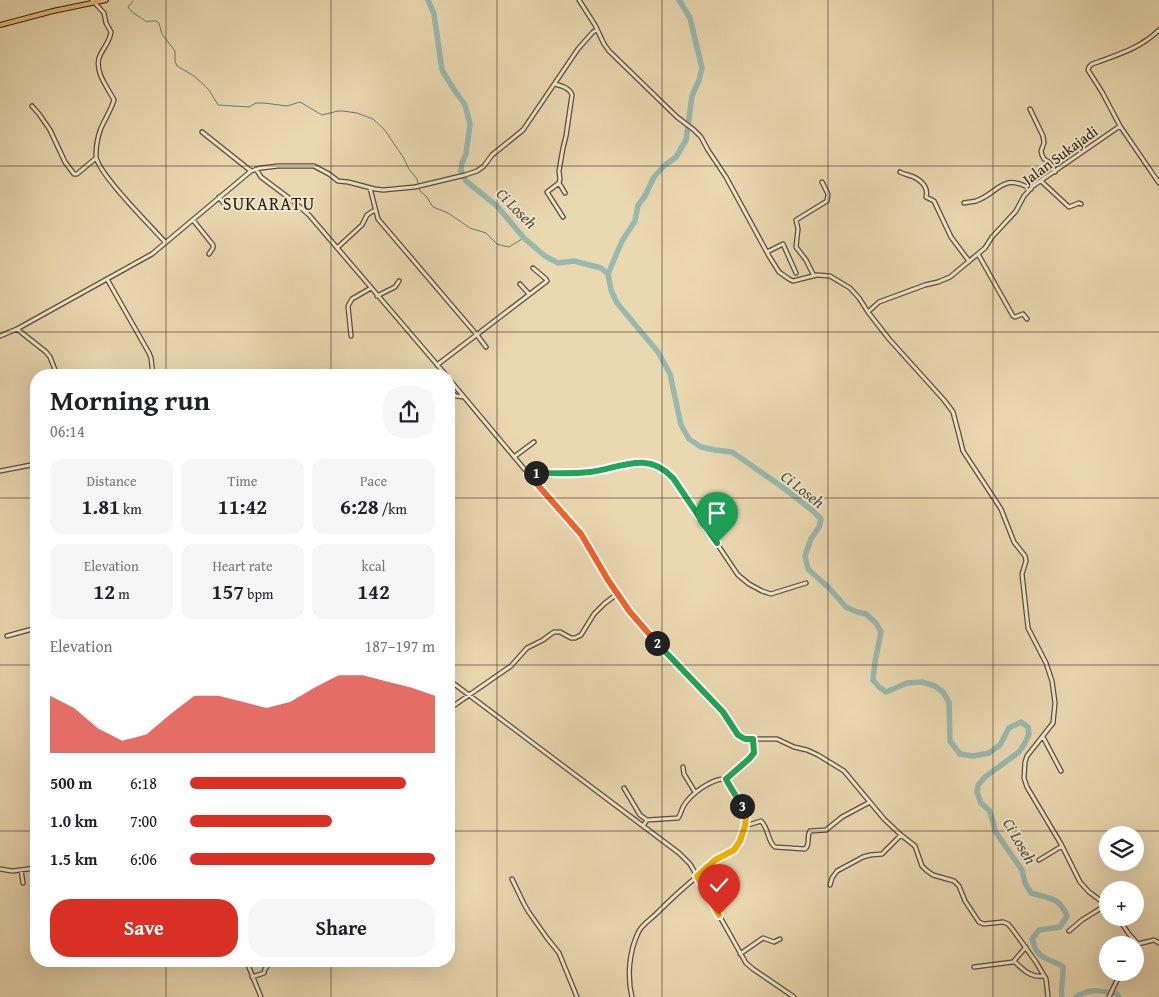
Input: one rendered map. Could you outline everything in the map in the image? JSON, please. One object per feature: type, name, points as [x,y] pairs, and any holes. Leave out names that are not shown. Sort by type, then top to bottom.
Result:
[{"type":"main road","points":[[0,25],[93,1],[106,0]]},
{"type":"street","points":[[579,0],[609,51],[677,117],[701,137],[726,177],[779,272],[789,279],[796,281],[817,274],[830,276],[850,288],[889,339],[953,412],[963,451],[1001,509],[1014,542],[1025,556],[1026,560],[1022,574],[1028,628],[1046,663],[1052,681],[1055,703],[1053,723],[1027,756],[1024,778],[1027,787],[1062,846],[1080,882],[1099,899]]},
{"type":"street","points":[[93,1],[104,13],[106,23],[111,32],[99,61],[103,81],[114,100],[100,133],[96,158],[102,172],[110,182],[165,242]]},
{"type":"street","points":[[0,336],[17,329],[152,254],[219,197],[256,169],[278,166],[314,166],[338,181],[383,190],[418,186],[479,170],[492,154],[523,130],[578,49],[592,32],[597,30]]},
{"type":"street","points":[[1120,126],[1088,70],[1089,67],[1092,64],[1132,49],[1151,38],[1159,30]]},
{"type":"street","points":[[555,84],[568,89],[572,95],[559,171],[559,183],[565,193]]},
{"type":"street","points":[[32,106],[50,130],[64,162],[74,174],[77,174],[96,158]]},
{"type":"street","points":[[1030,109],[1043,136],[1044,143],[1040,151],[1055,172]]},
{"type":"street","name":"Jalan Sukajadi","points":[[868,312],[879,302],[950,277],[986,248],[1033,186],[1120,126],[1159,183]]},
{"type":"street","points":[[202,132],[251,171]]},
{"type":"street","points":[[256,169],[261,176],[309,215],[441,369]]},
{"type":"street","points":[[900,172],[918,179],[924,185],[927,191],[926,197],[934,201],[951,237],[969,261]]},
{"type":"street","points":[[1041,181],[1069,207],[1081,204]]},
{"type":"street","points":[[814,276],[806,260],[796,247],[798,229],[796,220],[827,201],[828,194],[822,182]]},
{"type":"street","points":[[964,203],[975,202],[1003,184],[1010,182],[1023,184],[1031,189]]},
{"type":"street","points":[[559,183],[547,192],[563,216]]},
{"type":"street","points":[[370,188],[378,219],[486,347]]},
{"type":"street","points":[[219,197],[227,208]]},
{"type":"street","points":[[338,248],[362,225],[367,215],[376,211]]},
{"type":"street","points":[[193,220],[213,245],[209,254]]},
{"type":"street","points":[[767,252],[783,244],[796,273]]},
{"type":"street","points":[[978,254],[1013,316],[1023,314],[1027,319]]},
{"type":"street","points":[[437,365],[547,280],[533,268]]},
{"type":"street","points":[[107,279],[146,347],[151,358],[152,369]]},
{"type":"street","points":[[377,296],[395,287],[399,281]]},
{"type":"street","points":[[520,284],[529,294]]},
{"type":"street","points":[[352,336],[348,306],[352,299],[371,288]]},
{"type":"street","points":[[17,329],[46,352],[55,369]]},
{"type":"street","points":[[455,386],[581,534],[634,619],[723,712],[738,735],[745,739],[777,739],[818,755],[844,772],[884,819],[915,846],[922,866],[929,873],[954,881],[960,886],[966,902],[979,922],[984,924],[1005,923],[1013,930],[1044,976],[1047,983],[1048,997]]},
{"type":"street","points":[[455,395],[464,397]]},
{"type":"street","points":[[514,457],[534,442]]},
{"type":"street","points":[[528,474],[591,472],[644,462],[657,465],[668,472],[673,478],[738,575],[745,582],[771,594],[806,583]]},
{"type":"street","points":[[0,471],[30,465]]},
{"type":"street","points":[[455,705],[512,666],[527,648],[554,632],[560,632],[571,638],[581,635],[594,614],[617,594]]},
{"type":"street","points":[[8,636],[30,630]]},
{"type":"street","points":[[455,685],[679,853],[690,864],[746,963],[794,997]]},
{"type":"street","points":[[1043,737],[1061,770]]},
{"type":"street","points":[[624,788],[640,815],[647,820],[678,818],[683,807],[695,792],[718,779],[726,779],[749,759],[754,753],[753,739]]},
{"type":"street","points":[[683,766],[684,774],[695,792]]},
{"type":"street","points":[[632,997],[629,984],[630,971],[632,953],[639,931],[673,896],[715,860],[734,850],[740,841],[746,816],[726,779]]},
{"type":"street","points":[[745,826],[762,821],[766,826],[771,843],[775,847],[805,850],[809,845],[810,830],[826,830],[842,817],[870,802]]},
{"type":"street","points":[[642,826],[647,820]]},
{"type":"street","points":[[830,885],[837,871],[863,856],[882,854],[901,835]]},
{"type":"street","points":[[1039,860],[1062,846]]},
{"type":"street","points":[[0,869],[12,871],[30,869]]},
{"type":"street","points":[[20,870],[23,883]]},
{"type":"street","points":[[512,880],[528,911],[560,953],[577,997]]},
{"type":"street","points":[[1069,931],[1099,910]]},
{"type":"street","points":[[740,954],[762,938],[774,942],[780,939]]},
{"type":"street","points":[[1144,942],[1154,940],[1159,943]]},
{"type":"street","points":[[974,967],[1014,961],[1026,947]]},
{"type":"street","points":[[1014,961],[1023,970],[1035,976],[1044,976]]},
{"type":"street","points":[[248,967],[261,997]]},
{"type":"street","points":[[252,978],[264,973],[267,967]]},
{"type":"street","points":[[1110,996],[1117,981]]},
{"type":"waterway","name":"Ci Loseh","points":[[428,0],[434,14],[442,70],[465,105],[470,124],[466,154],[461,171],[466,181],[497,206],[524,238],[545,256],[558,263],[574,261],[601,268],[608,274],[611,290],[617,303],[658,352],[670,374],[681,425],[689,439],[701,447],[732,452],[781,486],[821,519],[805,556],[808,569],[846,607],[866,614],[876,623],[881,632],[873,680],[886,692],[907,683],[922,682],[935,686],[943,692],[949,702],[950,741],[960,754],[973,756],[989,753],[1000,745],[1009,728],[1021,722],[1028,727],[1029,734],[1019,752],[985,777],[978,785],[977,792],[981,803],[989,810],[995,831],[1022,870],[1025,883],[1031,893],[1053,899],[1061,905],[1067,916],[1060,927],[1039,930],[1032,939],[1039,954],[1063,967],[1062,997]]},
{"type":"waterway","points":[[608,274],[622,241],[635,221],[638,205],[645,196],[654,177],[676,157],[686,140],[692,96],[702,68],[690,18],[679,0]]},
{"type":"waterway","points":[[133,1],[128,7],[132,12],[147,22],[156,21],[159,23],[162,34],[175,51],[177,66],[203,84],[218,105],[249,107],[256,103],[264,103],[287,106],[300,102],[322,115],[343,111],[357,113],[373,119],[384,129],[417,179],[420,191],[426,196],[433,207],[448,213],[470,228],[486,233],[497,244],[509,247],[524,238]]},
{"type":"waterway","name":"Ci Loseh","points":[[1076,997],[1091,991],[1117,994],[1119,997]]},
{"type":"district","name":"SUKARATU","points":[[269,203]]},
{"type":"route","points":[[717,543],[673,478],[668,472],[657,465],[644,462],[591,472],[528,474],[581,534],[634,619],[723,712],[738,735],[745,739],[753,739],[754,753],[726,779],[745,813],[744,832],[734,850],[715,860],[697,876],[719,915]]}]
